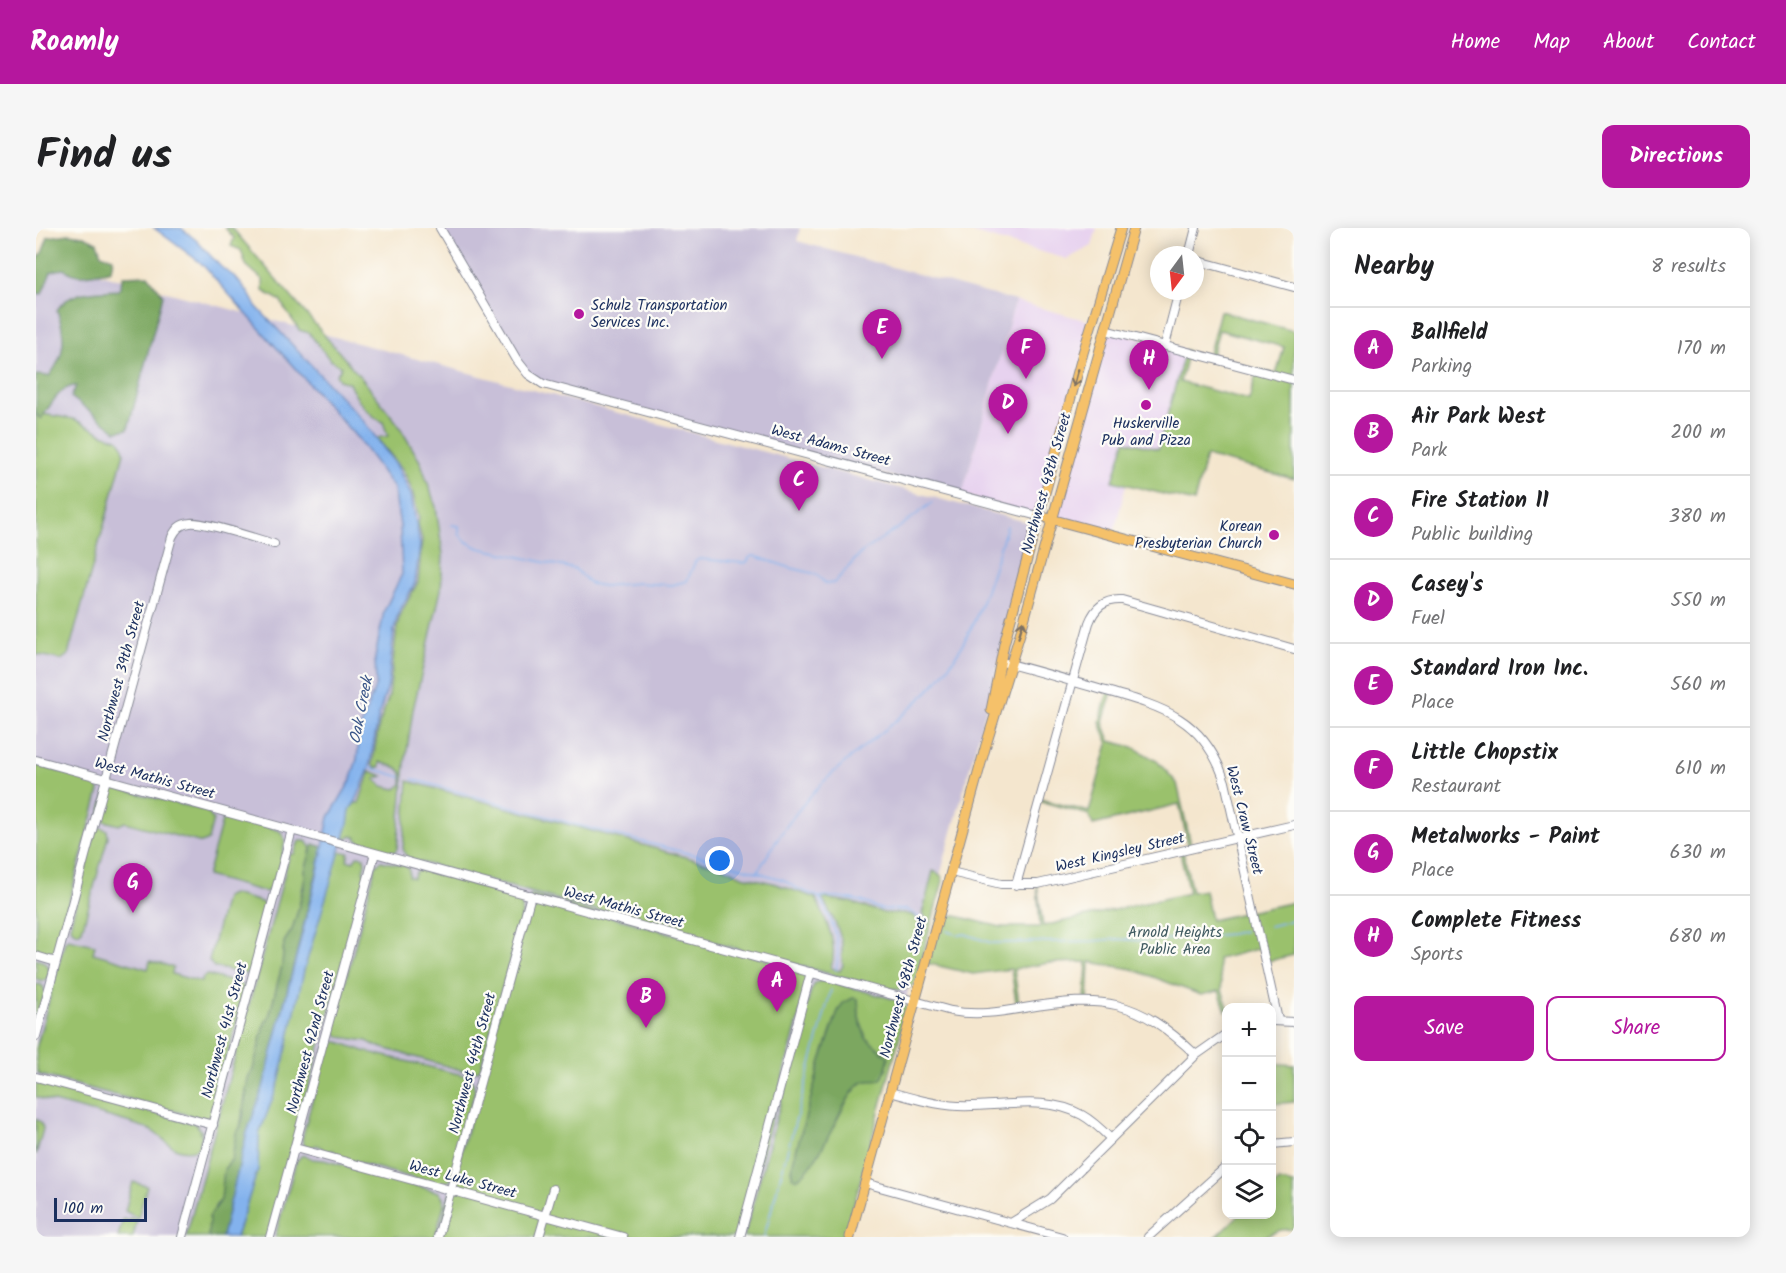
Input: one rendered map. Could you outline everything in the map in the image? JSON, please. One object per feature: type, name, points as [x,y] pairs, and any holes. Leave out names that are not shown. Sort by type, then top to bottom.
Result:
[{"type":"main road","name":"Northwest 48th Street","points":[[986,745],[999,660],[1092,322],[1121,228]]},
{"type":"main road","points":[[1105,330],[1101,325],[1127,228]]},
{"type":"main road","name":"Northwest 48th Street","points":[[850,1237],[986,745],[1134,228]]},
{"type":"main road","name":"West Adams Street","points":[[1038,516],[1294,584]]},
{"type":"street","name":"West Adams Street","points":[[440,228],[517,360],[528,375],[543,384],[1038,516]]},
{"type":"street","points":[[1191,246],[1196,228]]},
{"type":"street","points":[[1204,262],[1294,286]]},
{"type":"street","points":[[1166,345],[1177,300]]},
{"type":"street","points":[[1105,330],[1294,380]]},
{"type":"street","name":"Northwest 39th Street","points":[[36,1036],[172,537],[176,529],[182,525],[197,523],[274,544]]},
{"type":"street","points":[[1016,885],[1089,623],[1101,605],[1110,601],[1122,600],[1294,649]]},
{"type":"street","name":"West Craw Street","points":[[999,660],[1150,703],[1173,714],[1194,730],[1210,750],[1220,769],[1238,838],[1271,1003]]},
{"type":"street","name":"West Mathis Street","points":[[36,760],[951,1011],[977,1014],[1074,1000],[1113,1004],[1141,1013],[1155,1021],[1173,1033],[1196,1055]]},
{"type":"street","name":"West Kingsley Street","points":[[951,872],[986,882],[1016,885],[1038,884],[1294,825]]},
{"type":"street","name":"Northwest 41st Street","points":[[182,1237],[292,830]]},
{"type":"street","name":"Northwest 42nd Street","points":[[270,1237],[375,853]]},
{"type":"street","name":"Northwest 44th Street","points":[[438,1237],[531,895]]},
{"type":"street","points":[[36,956],[56,962]]},
{"type":"street","points":[[740,1237],[811,972]]},
{"type":"street","points":[[1276,1021],[1294,1022]]},
{"type":"street","points":[[1011,1222],[1050,1199],[1196,1055],[1222,1037]]},
{"type":"street","points":[[36,1077],[213,1125]]},
{"type":"street","points":[[890,1092],[928,1102],[959,1106],[1044,1104],[1060,1106],[1089,1119],[1111,1139]]},
{"type":"street","points":[[1276,1144],[1294,1142]]},
{"type":"street","name":"West Luke Street","points":[[295,1148],[623,1237]]},
{"type":"street","points":[[1148,1237],[1222,1171]]},
{"type":"street","points":[[865,1183],[1062,1237]]},
{"type":"street","points":[[539,1237],[553,1189]]},
{"type":"shaded area","points":[[440,228],[800,228],[797,241],[1015,301],[962,495],[549,386],[528,374]]},
{"type":"shaded area","points":[[956,228],[1097,228],[1092,246],[1067,259]]},
{"type":"shaded area","points":[[36,257],[1037,525],[840,1237],[36,1237]]},
{"type":"shaded area","points":[[1015,301],[1092,322],[1038,516],[962,495]]},
{"type":"shaded area","points":[[1105,330],[1185,350],[1158,450],[1125,441],[1114,481],[1126,485],[1113,536],[1051,519]]},
{"type":"green space","points":[[225,228],[232,228],[364,381],[398,424],[421,463],[436,507],[443,555],[441,590],[413,710],[397,849],[393,853],[361,845],[356,837],[344,838],[350,809],[355,803],[359,803],[370,771],[383,776],[375,779],[382,786],[396,789],[402,784],[402,773],[398,768],[380,762],[380,767],[376,768],[372,765],[379,725],[389,696],[400,615],[418,582],[422,540],[412,490],[403,470],[377,438],[388,436],[383,422],[363,406],[349,383],[339,380],[336,375],[342,367],[330,360],[309,333],[299,330],[281,301],[263,291],[263,280],[246,265],[241,250],[231,246],[234,238]]},
{"type":"green space","points":[[69,234],[84,236],[97,242],[101,254],[113,258],[111,270],[80,275],[64,269],[57,270],[51,272],[42,294],[36,293],[36,260],[42,253],[48,237]]},
{"type":"green space","points":[[148,275],[163,295],[128,429],[116,431],[71,397],[76,386],[60,393],[41,419],[36,414],[36,375],[49,376],[59,360],[63,336],[57,310],[62,303],[85,293],[119,290],[123,276]]},
{"type":"green space","points":[[1220,311],[1294,331],[1294,479],[1206,456],[1194,502],[1113,481],[1125,441],[1158,449],[1185,350],[1188,351],[1180,382],[1249,400],[1257,370],[1276,374],[1284,347],[1219,330],[1211,358],[1208,357]]},
{"type":"green space","points":[[36,413],[74,419],[107,436],[118,439],[123,446],[124,453],[68,655],[61,660],[36,654]]},
{"type":"green space","points":[[1108,691],[1112,692],[1103,722],[1110,741],[1133,747],[1157,761],[1177,783],[1192,849],[1189,849],[1179,804],[1093,825],[1089,815],[1040,801],[1041,799],[1089,812],[1108,744],[1100,722]]},
{"type":"green space","points":[[36,765],[95,781],[98,783],[99,791],[56,950],[46,956],[36,953]]},
{"type":"green space","points":[[408,781],[725,868],[742,876],[773,883],[816,898],[832,941],[831,968],[840,971],[843,965],[841,939],[822,898],[850,902],[884,913],[912,915],[925,926],[928,921],[922,914],[933,871],[939,873],[943,881],[915,983],[910,987],[897,990],[881,987],[413,860],[406,856],[403,848]]},
{"type":"green space","points":[[112,787],[207,811],[213,820],[208,840],[202,843],[125,822],[119,825],[101,820],[99,817],[106,793]]},
{"type":"green space","points":[[223,817],[262,825],[283,834],[285,841],[279,871],[270,890],[265,892],[207,876]]},
{"type":"green space","points":[[99,827],[107,830],[108,837],[82,930],[78,933],[70,926],[95,832]]},
{"type":"green space","points":[[299,841],[306,841],[311,848],[298,910],[292,930],[284,942],[282,966],[253,1070],[248,1078],[240,1128],[236,1133],[232,1159],[227,1165],[221,1200],[215,1206],[208,1237],[186,1237],[290,854],[294,854]]},
{"type":"green space","points":[[313,844],[323,847],[263,1088],[247,1133],[222,1237],[208,1237],[209,1217],[221,1200],[224,1169],[232,1159],[236,1133],[243,1117],[248,1078],[253,1070],[264,1025],[269,1017],[282,966],[284,942],[292,930],[298,910],[305,883],[305,870]]},
{"type":"green space","points":[[339,851],[349,853],[347,860],[353,862],[357,856],[364,857],[363,872],[367,873],[268,1237],[236,1237],[258,1169],[259,1134],[279,1082],[304,970]]},
{"type":"green space","name":"Arnold Heights Public Area","points":[[1183,851],[1192,892],[1205,890],[1211,920],[1294,902],[1294,955],[1265,962],[1261,948],[1218,959],[1222,990],[1227,1003],[1223,1003],[1219,991],[1201,995],[1132,969],[1090,962],[1088,1001],[1085,1000],[1087,962],[1049,963],[1014,969],[1020,1009],[1017,1009],[1011,969],[973,974],[926,963],[940,912],[1001,927],[1040,927],[1037,884],[1043,926],[1189,893],[1180,852]]},
{"type":"green space","points":[[381,861],[406,866],[409,870],[409,877],[413,878],[416,872],[421,870],[516,896],[523,902],[521,920],[480,1070],[470,1072],[457,1069],[376,1046],[367,1041],[340,1037],[333,1030],[376,865]]},
{"type":"green space","points":[[232,894],[261,902],[267,908],[251,971],[246,974],[214,967],[209,961],[225,897]]},
{"type":"green space","points":[[531,895],[811,972],[740,1237],[438,1237]]},
{"type":"green space","points":[[68,939],[95,945],[93,953],[148,969],[150,961],[173,967],[172,974],[201,982],[204,976],[208,975],[244,987],[245,993],[210,1116],[204,1119],[41,1075],[37,1072],[36,1049],[65,941]]},
{"type":"green space","points":[[36,959],[44,962],[50,970],[48,978],[43,981],[36,979]]},
{"type":"green space","points":[[823,980],[897,1000],[905,1005],[907,1010],[845,1237],[744,1237],[811,991],[815,983]],"holes":[[[858,999],[859,1018],[866,1038],[889,1057],[883,1077],[865,1081],[858,1086],[791,1173],[821,1061],[838,1011]]]},
{"type":"green space","points":[[36,985],[43,986],[45,992],[36,1024]]},
{"type":"green space","points":[[853,998],[858,999],[859,1018],[866,1038],[889,1057],[885,1072],[881,1079],[864,1082],[855,1089],[811,1165],[804,1174],[796,1179],[792,1177],[793,1162],[821,1061],[838,1011],[843,1003]]},
{"type":"green space","points":[[331,1042],[339,1042],[364,1051],[467,1076],[472,1080],[475,1090],[450,1181],[438,1185],[342,1158],[333,1150],[324,1153],[321,1147],[316,1145],[309,1149],[304,1146],[302,1139],[325,1051]]},
{"type":"green space","points":[[1276,1063],[1294,1065],[1294,1102],[1276,1104]]},
{"type":"green space","points":[[39,1083],[196,1124],[202,1132],[198,1148],[179,1150],[146,1128],[36,1097],[36,1085]]},
{"type":"green space","points":[[36,1119],[42,1123],[43,1129],[36,1155]]},
{"type":"green space","points":[[305,1155],[312,1159],[324,1160],[439,1192],[444,1205],[435,1237],[275,1237],[296,1162]]},
{"type":"green space","points":[[1279,1181],[1294,1184],[1294,1229],[1281,1230],[1263,1237],[1216,1237],[1235,1219],[1276,1219],[1276,1184]]},
{"type":"green space","points":[[133,1182],[147,1186],[138,1218],[125,1211]]},
{"type":"green space","points":[[130,1218],[137,1220],[133,1237],[118,1237],[123,1219],[129,1221]]},
{"type":"water","name":"Oak Creek","points":[[154,228],[181,228],[196,240],[221,267],[235,277],[256,306],[365,423],[397,466],[411,495],[420,545],[415,583],[398,614],[394,630],[388,686],[379,714],[369,769],[356,801],[350,809],[348,824],[304,970],[279,1082],[259,1134],[258,1169],[236,1237],[222,1237],[247,1133],[263,1088],[318,871],[329,817],[350,782],[357,759],[360,729],[376,684],[375,658],[384,611],[402,574],[400,526],[394,488],[359,440],[201,263]]},
{"type":"waterway","points":[[452,525],[459,526],[459,534],[467,542],[479,548],[575,569],[591,584],[604,586],[638,583],[672,585],[687,581],[695,562],[699,559],[744,563],[754,556],[816,574],[826,584],[834,583],[861,553],[932,503]]},
{"type":"waterway","points":[[757,873],[782,832],[811,794],[847,760],[917,702],[954,659],[965,641],[981,604],[1007,526]]},
{"type":"waterway","points":[[368,767],[401,777]]},
{"type":"waterway","points":[[412,779],[730,864],[784,880],[796,888],[819,897],[838,897],[861,901],[880,909],[908,910],[927,923]]},
{"type":"waterway","points":[[819,897],[837,940],[836,970]]},
{"type":"waterway","points":[[1270,926],[1294,920]]},
{"type":"waterway","points":[[947,931],[992,943],[1115,939],[1147,941],[1244,931]]},
{"type":"waterway","points":[[764,1237],[831,990]]},
{"type":"place","name":"Schulz Transportation Services Inc.","points":[[579,314]]},
{"type":"place","name":"Standard Iron Inc.","points":[[882,359]]},
{"type":"place","name":"Little Chopstix","points":[[1026,379]]},
{"type":"place","name":"Complete Fitness","points":[[1149,390]]},
{"type":"place","name":"Huskerville Pub and Pizza","points":[[1146,405]]},
{"type":"place","name":"Casey's","points":[[1008,434]]},
{"type":"place","name":"Fire Station 11","points":[[799,511]]},
{"type":"place","name":"Korean Presbyterian Church","points":[[1274,535]]},
{"type":"place","name":"Metalworks - Paint","points":[[133,913]]},
{"type":"place","name":"Ballfield","points":[[777,1012]]},
{"type":"place","name":"Air Park West","points":[[646,1028]]}]
